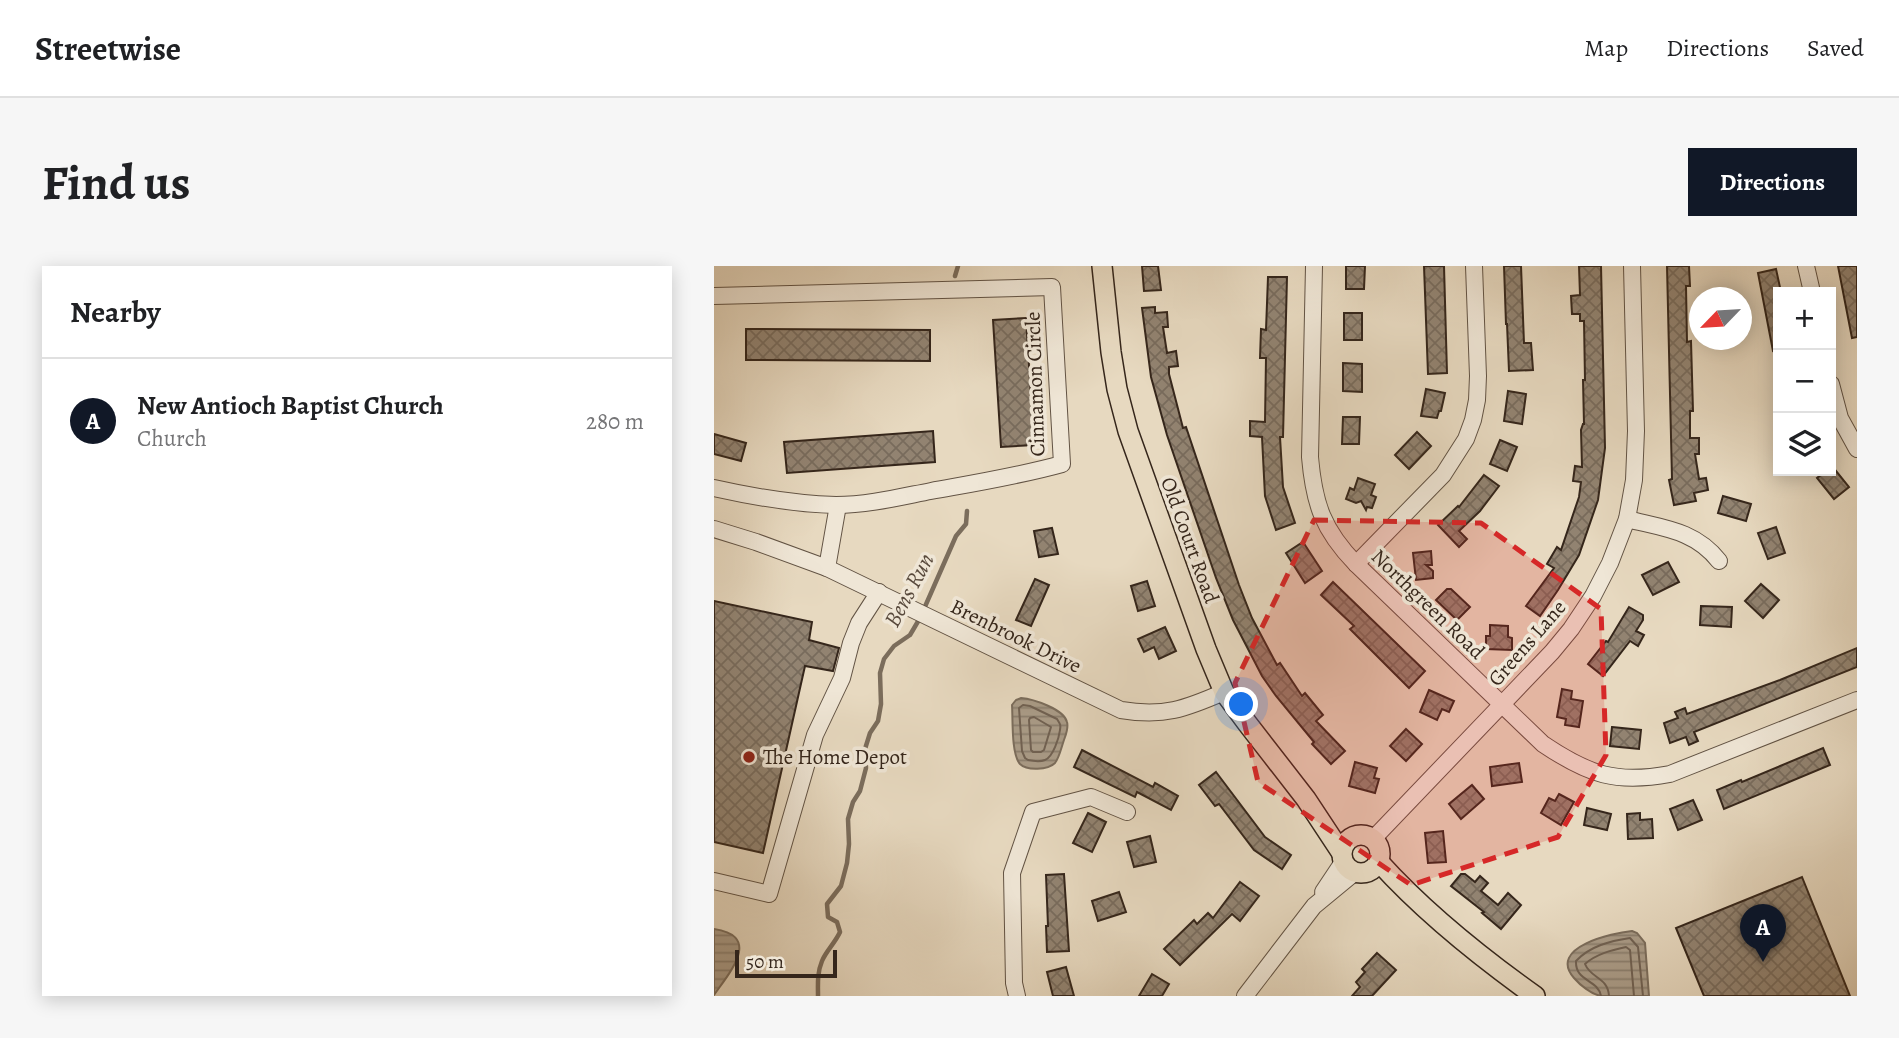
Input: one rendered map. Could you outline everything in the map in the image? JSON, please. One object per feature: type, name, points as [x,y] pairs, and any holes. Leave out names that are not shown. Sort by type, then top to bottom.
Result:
[{"type":"main road","name":"Old Court Road","points":[[1102,266],[1111,352],[1128,432],[1187,600],[1224,692],[1355,860],[1405,891],[1473,951],[1535,996]]},
{"type":"main road","points":[[1355,860],[1380,850],[1373,839]]},
{"type":"street","name":"Northgreen Road","points":[[1314,266],[1310,457],[1312,480],[1322,518],[1342,551],[1543,744],[1593,772],[1644,779],[1670,774],[1857,700]]},
{"type":"street","points":[[1356,564],[1443,475],[1466,439],[1477,400],[1474,266]]},
{"type":"street","name":"Greens Lane","points":[[1373,839],[1552,652],[1593,596],[1609,564],[1627,519],[1634,480],[1636,431],[1632,266]]},
{"type":"street","points":[[1807,266],[1811,287]]},
{"type":"street","name":"Cinnamon Circle","points":[[714,296],[1052,287],[1062,464],[1028,473],[893,498],[838,505],[786,502],[714,488]]},
{"type":"street","points":[[1836,403],[1840,418],[1857,449]]},
{"type":"street","points":[[827,568],[838,505]]},
{"type":"street","points":[[1627,519],[1688,535],[1701,542],[1719,561]]},
{"type":"street","name":"Brenbrook Drive","points":[[714,529],[827,568],[1121,710],[1145,714],[1170,712],[1224,692]]},
{"type":"street","points":[[714,881],[769,894],[815,735],[842,678],[859,623],[879,592]]},
{"type":"street","points":[[1017,996],[1014,983],[1013,873],[1033,811],[1091,797],[1127,812]]},
{"type":"street","points":[[1245,996],[1314,906],[1355,860]]},
{"type":"highlighted area","points":[[1314,520],[1481,523],[1601,609],[1606,755],[1558,837],[1411,885],[1258,782],[1235,683]]},
{"type":"water","points":[[1021,698],[1054,709],[1065,717],[1067,730],[1060,753],[1052,765],[1032,769],[1020,764],[1017,759],[1012,705]]},
{"type":"water","points":[[714,929],[728,933],[736,939],[739,947],[734,966],[714,995]]},
{"type":"water","points":[[1632,931],[1645,943],[1649,996],[1601,996],[1586,989],[1574,978],[1568,967],[1569,958],[1575,950],[1598,939]]},
{"type":"building","points":[[1142,266],[1158,266],[1161,290],[1144,291]]},
{"type":"building","points":[[1346,266],[1365,266],[1364,289],[1346,289]]},
{"type":"building","points":[[1424,266],[1444,266],[1447,373],[1428,374]]},
{"type":"building","points":[[1504,266],[1521,266],[1524,343],[1531,343],[1533,370],[1509,371]]},
{"type":"building","points":[[1579,266],[1601,266],[1605,448],[1598,500],[1579,555],[1540,616],[1526,606],[1554,568],[1547,564],[1557,547],[1561,550],[1579,497],[1581,482],[1573,481],[1575,466],[1582,467],[1584,321],[1580,321],[1580,314],[1572,314],[1571,296],[1580,295]]},
{"type":"building","points":[[1667,266],[1689,266],[1690,286],[1686,286],[1687,342],[1691,350],[1693,411],[1690,411],[1690,438],[1699,438],[1699,454],[1695,454],[1699,479],[1706,478],[1708,490],[1694,493],[1696,501],[1674,505],[1669,480],[1672,479]]},
{"type":"building","points":[[1838,266],[1857,266],[1857,337],[1852,338]]},
{"type":"building","points":[[1776,269],[1780,287],[1773,287],[1773,351],[1758,273]]},
{"type":"building","points":[[1268,277],[1287,277],[1283,437],[1280,437],[1283,487],[1295,523],[1276,530],[1265,496],[1262,437],[1250,436],[1250,421],[1265,422],[1266,358],[1260,358],[1261,329],[1266,330]]},
{"type":"building","points":[[1155,307],[1155,313],[1167,312],[1168,327],[1163,327],[1167,353],[1176,351],[1178,366],[1169,367],[1169,374],[1183,428],[1186,427],[1239,585],[1252,618],[1277,665],[1280,663],[1302,696],[1305,693],[1323,715],[1316,721],[1345,751],[1331,764],[1312,744],[1314,742],[1262,676],[1233,620],[1216,578],[1167,435],[1151,377],[1142,308]]},
{"type":"building","points":[[1344,313],[1362,313],[1362,340],[1344,340]]},
{"type":"building","points":[[1026,318],[1034,445],[1001,447],[993,320]]},
{"type":"building","points":[[746,329],[930,330],[930,361],[746,360]]},
{"type":"building","points":[[1343,363],[1362,364],[1362,392],[1343,391]]},
{"type":"building","points":[[1426,389],[1445,393],[1437,418],[1421,416]]},
{"type":"building","points":[[1508,391],[1526,394],[1522,424],[1504,421]]},
{"type":"building","points":[[1343,417],[1360,417],[1359,444],[1342,444]]},
{"type":"building","points":[[933,431],[935,462],[787,473],[784,442]]},
{"type":"building","points":[[1417,432],[1431,446],[1409,469],[1395,455]]},
{"type":"building","points":[[714,434],[746,443],[741,461],[714,454]]},
{"type":"building","points":[[1500,440],[1517,447],[1507,471],[1490,464]]},
{"type":"building","points":[[1836,471],[1849,487],[1834,499],[1817,478],[1836,476]]},
{"type":"building","points":[[1484,475],[1499,486],[1480,511],[1459,531],[1467,539],[1459,547],[1438,525],[1459,507]]},
{"type":"building","points":[[1358,478],[1375,484],[1371,495],[1376,497],[1372,508],[1367,507],[1366,510],[1361,501],[1356,503],[1346,499],[1350,488],[1354,490]]},
{"type":"building","points":[[1723,496],[1751,504],[1746,521],[1718,513]]},
{"type":"building","points":[[1776,527],[1785,553],[1768,559],[1758,533]]},
{"type":"building","points":[[1052,528],[1058,554],[1039,557],[1034,531]]},
{"type":"building","points":[[1303,542],[1322,571],[1305,583],[1286,553]]},
{"type":"building","points":[[1431,551],[1432,565],[1426,565],[1433,571],[1433,578],[1416,580],[1413,553]]},
{"type":"building","points":[[1668,562],[1679,582],[1653,595],[1642,575]]},
{"type":"building","points":[[1035,579],[1049,585],[1031,626],[1016,620]]},
{"type":"building","points":[[1147,581],[1155,606],[1138,611],[1131,586]]},
{"type":"building","points":[[1333,582],[1425,671],[1409,688],[1350,629],[1354,626],[1321,595]]},
{"type":"building","points":[[1761,584],[1779,600],[1763,618],[1745,601]]},
{"type":"building","points":[[1447,589],[1451,589],[1470,607],[1457,620],[1436,600]]},
{"type":"building","name":"The Home Depot","points":[[714,601],[812,622],[809,640],[839,648],[833,671],[805,666],[763,853],[714,842]]},
{"type":"building","points":[[1701,606],[1732,607],[1731,627],[1700,625]]},
{"type":"building","points":[[1629,607],[1643,615],[1636,631],[1644,635],[1638,646],[1630,641],[1603,676],[1588,664],[1606,641],[1608,642]]},
{"type":"building","points":[[1490,625],[1508,626],[1512,650],[1486,649],[1486,636],[1490,636]]},
{"type":"building","points":[[1165,627],[1176,651],[1159,659],[1154,647],[1144,652],[1138,639]]},
{"type":"building","points":[[1857,648],[1857,667],[1694,732],[1698,741],[1689,745],[1686,737],[1670,743],[1664,723],[1678,718],[1675,712],[1685,708],[1687,714]]},
{"type":"building","points":[[1562,689],[1572,691],[1571,699],[1583,701],[1579,727],[1565,725],[1566,719],[1557,717]]},
{"type":"building","points":[[1429,690],[1454,701],[1449,712],[1442,709],[1437,720],[1420,712]]},
{"type":"building","points":[[1612,727],[1641,730],[1639,749],[1610,746]]},
{"type":"building","points":[[1406,729],[1422,744],[1406,761],[1390,746]]},
{"type":"building","points":[[1823,748],[1830,765],[1724,809],[1717,790]]},
{"type":"building","points":[[1082,750],[1153,787],[1155,783],[1178,796],[1171,810],[1137,792],[1135,797],[1074,767]]},
{"type":"building","points":[[1355,762],[1377,768],[1374,778],[1379,779],[1375,793],[1349,786]]},
{"type":"building","points":[[1519,763],[1522,782],[1492,786],[1490,767]]},
{"type":"building","points":[[1216,772],[1265,837],[1291,855],[1282,869],[1254,850],[1219,804],[1215,806],[1199,785]]},
{"type":"building","points":[[1472,785],[1484,799],[1461,819],[1449,804]]},
{"type":"building","points":[[1559,794],[1574,802],[1561,825],[1541,813],[1549,798],[1555,801]]},
{"type":"building","points":[[1693,800],[1702,820],[1678,830],[1670,809]]},
{"type":"building","points":[[1587,808],[1611,814],[1607,830],[1584,825]]},
{"type":"building","points":[[1088,813],[1106,822],[1092,852],[1073,843]]},
{"type":"building","points":[[1640,813],[1640,820],[1652,819],[1653,838],[1628,839],[1627,814]]},
{"type":"building","points":[[1443,831],[1446,862],[1428,863],[1425,833]]},
{"type":"building","points":[[1150,836],[1156,862],[1134,867],[1127,842]]},
{"type":"building","points":[[1064,874],[1069,951],[1047,952],[1046,875]]},
{"type":"building","points":[[1461,874],[1475,882],[1480,876],[1488,883],[1481,891],[1498,905],[1508,893],[1521,905],[1501,929],[1451,886]]},
{"type":"building","points":[[1802,877],[1850,996],[1704,996],[1676,928]]},
{"type":"building","points":[[1240,882],[1259,896],[1240,921],[1232,914],[1180,965],[1164,949],[1194,920],[1197,924],[1208,913],[1213,918]]},
{"type":"building","points":[[1119,892],[1126,912],[1098,921],[1092,901]]},
{"type":"building","points":[[1377,953],[1396,970],[1372,996],[1352,996],[1360,987],[1356,982],[1365,972],[1362,969]]},
{"type":"building","points":[[1066,967],[1074,996],[1053,996],[1047,972]]},
{"type":"building","points":[[1152,974],[1169,984],[1162,996],[1139,996]]},
{"type":"waterway","name":"Bens Run","points":[[955,276],[958,266]]},
{"type":"waterway","name":"Bens Run","points":[[818,996],[820,965],[840,932],[837,922],[828,917],[827,904],[841,886],[847,863],[848,819],[866,768],[865,749],[870,733],[878,721],[881,704],[880,673],[884,659],[894,646],[910,635],[920,618],[956,536],[966,524],[967,511]]},
{"type":"place","name":"The Home Depot","points":[[749,757]]},
{"type":"place","name":"New Antioch Baptist Church","points":[[1763,962]]}]
